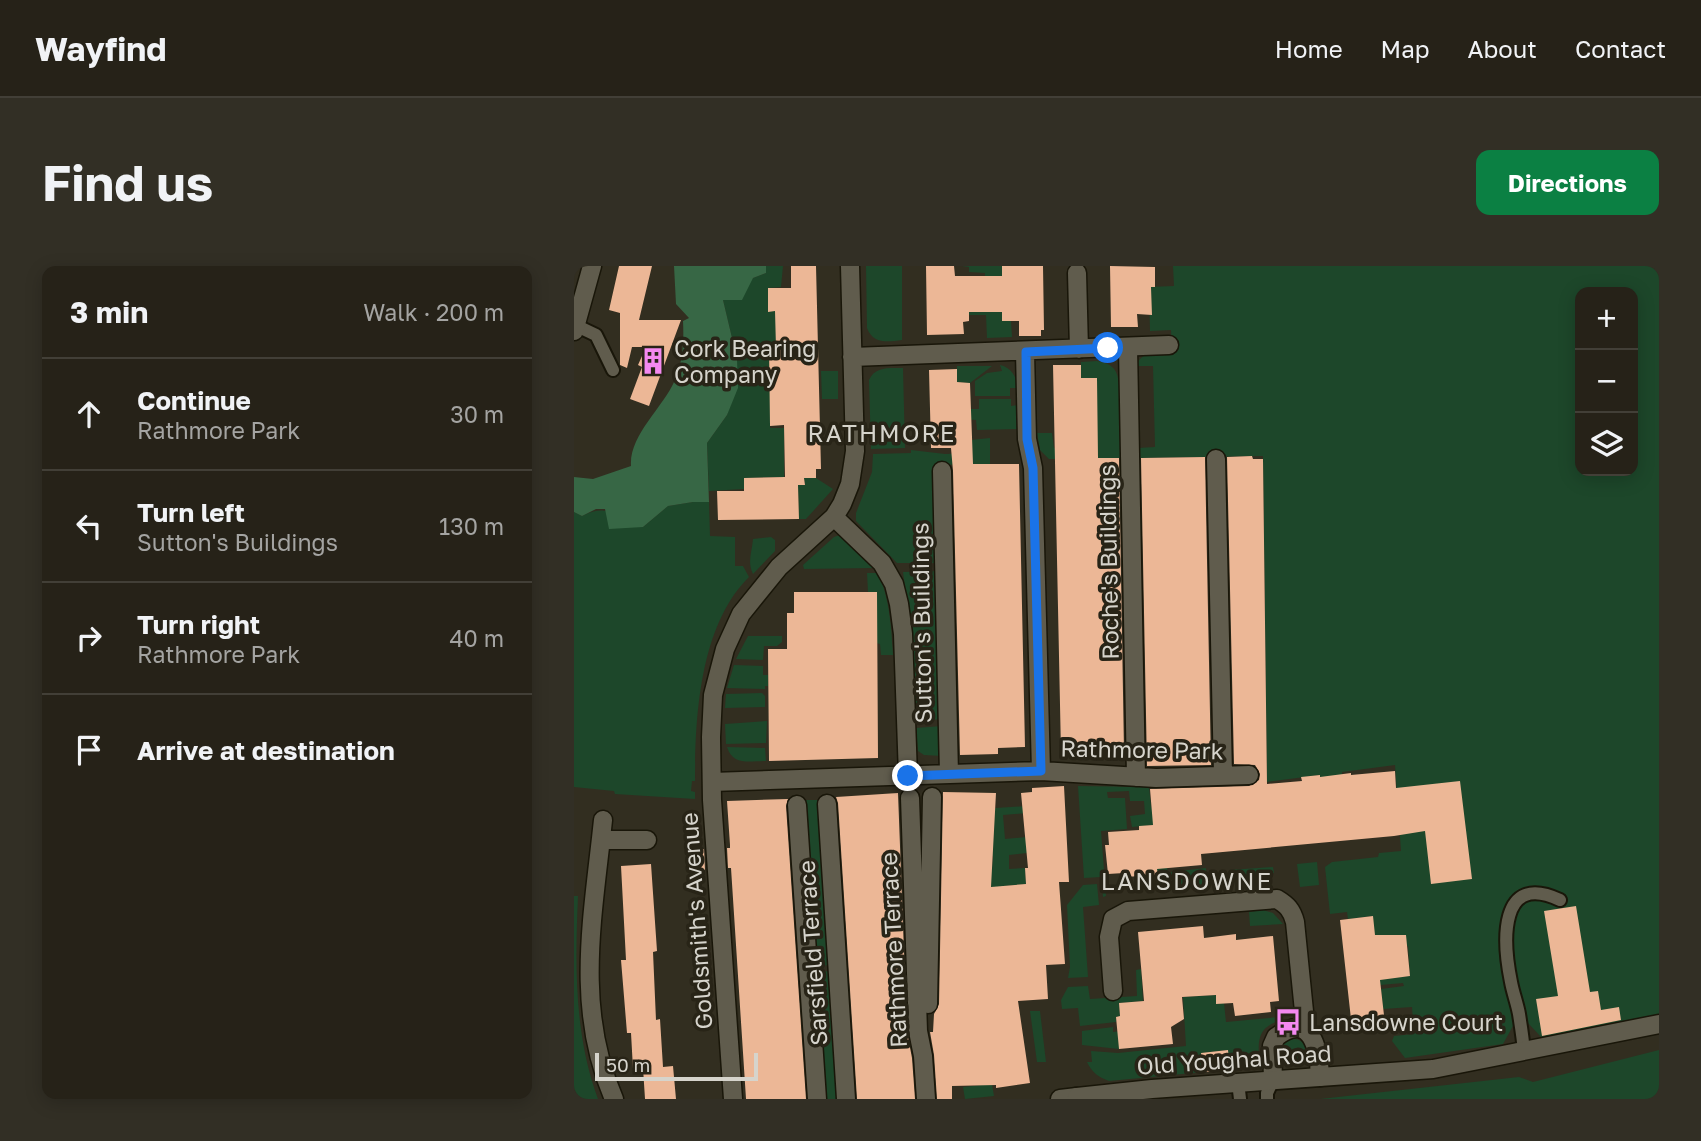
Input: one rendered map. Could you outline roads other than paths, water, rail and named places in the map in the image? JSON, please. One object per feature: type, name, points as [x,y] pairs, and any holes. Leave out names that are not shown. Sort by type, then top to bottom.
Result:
[{"type":"street","points":[[576,329],[592,266]]},
{"type":"street","points":[[712,782],[713,695],[725,649],[741,614],[758,592],[779,567],[834,517],[846,494],[854,467],[850,266]]},
{"type":"street","points":[[1077,273],[1079,349]]},
{"type":"street","points":[[852,357],[1169,345]]},
{"type":"street","name":"Roche's Buildings","points":[[1128,347],[1136,777]]},
{"type":"street","points":[[1026,352],[1027,439],[1033,468],[1041,771]]},
{"type":"street","points":[[1216,460],[1223,775]]},
{"type":"street","name":"Sutton's Buildings","points":[[942,471],[949,774]]},
{"type":"street","points":[[834,517],[882,564],[894,584],[903,634],[908,776]]},
{"type":"street","name":"Rathmore Park","points":[[712,782],[1041,771],[1136,777],[1249,775]]},
{"type":"street","name":"Goldsmith's Avenue","points":[[712,782],[733,1099]]},
{"type":"street","points":[[923,1056],[927,1031],[932,797]]},
{"type":"street","name":"Rathmore Terrace","points":[[910,798],[918,1031],[926,1099]]},
{"type":"street","name":"Sarsfield Terrace","points":[[827,804],[846,1099]]},
{"type":"street","name":"Sarsfield Terrace","points":[[797,805],[817,1099]]},
{"type":"street","points":[[603,820],[590,946],[588,995],[594,1043],[614,1099]]},
{"type":"street","points":[[601,840],[647,839]]},
{"type":"street","points":[[1113,991],[1109,937],[1113,919],[1119,914],[1128,911],[1277,899],[1293,912],[1306,1031]]},
{"type":"street","name":"Old Youghal Road","points":[[1072,1098],[1239,1091],[1273,1080],[1433,1069],[1659,1024]]},
{"type":"street","points":[[1273,1080],[1272,1046],[1276,1037],[1292,1029],[1306,1031],[1312,1035],[1317,1046],[1320,1077]]},
{"type":"lane","points":[[576,329],[596,335],[613,370]]},
{"type":"lane","points":[[1524,1052],[1521,1023],[1510,981],[1507,930],[1509,914],[1516,899],[1525,894],[1538,893],[1560,900]]},
{"type":"lane","points":[[1267,1099],[1273,1080]]},
{"type":"place","name":"Cork Bearing Company","points":[[653,361]]},
{"type":"place","name":"Lansdowne Court","points":[[1288,1022]]},
{"type":"district","name":"RATHMORE","points":[[882,432]]},
{"type":"district","name":"LANSDOWNE","points":[[1187,880]]}]
